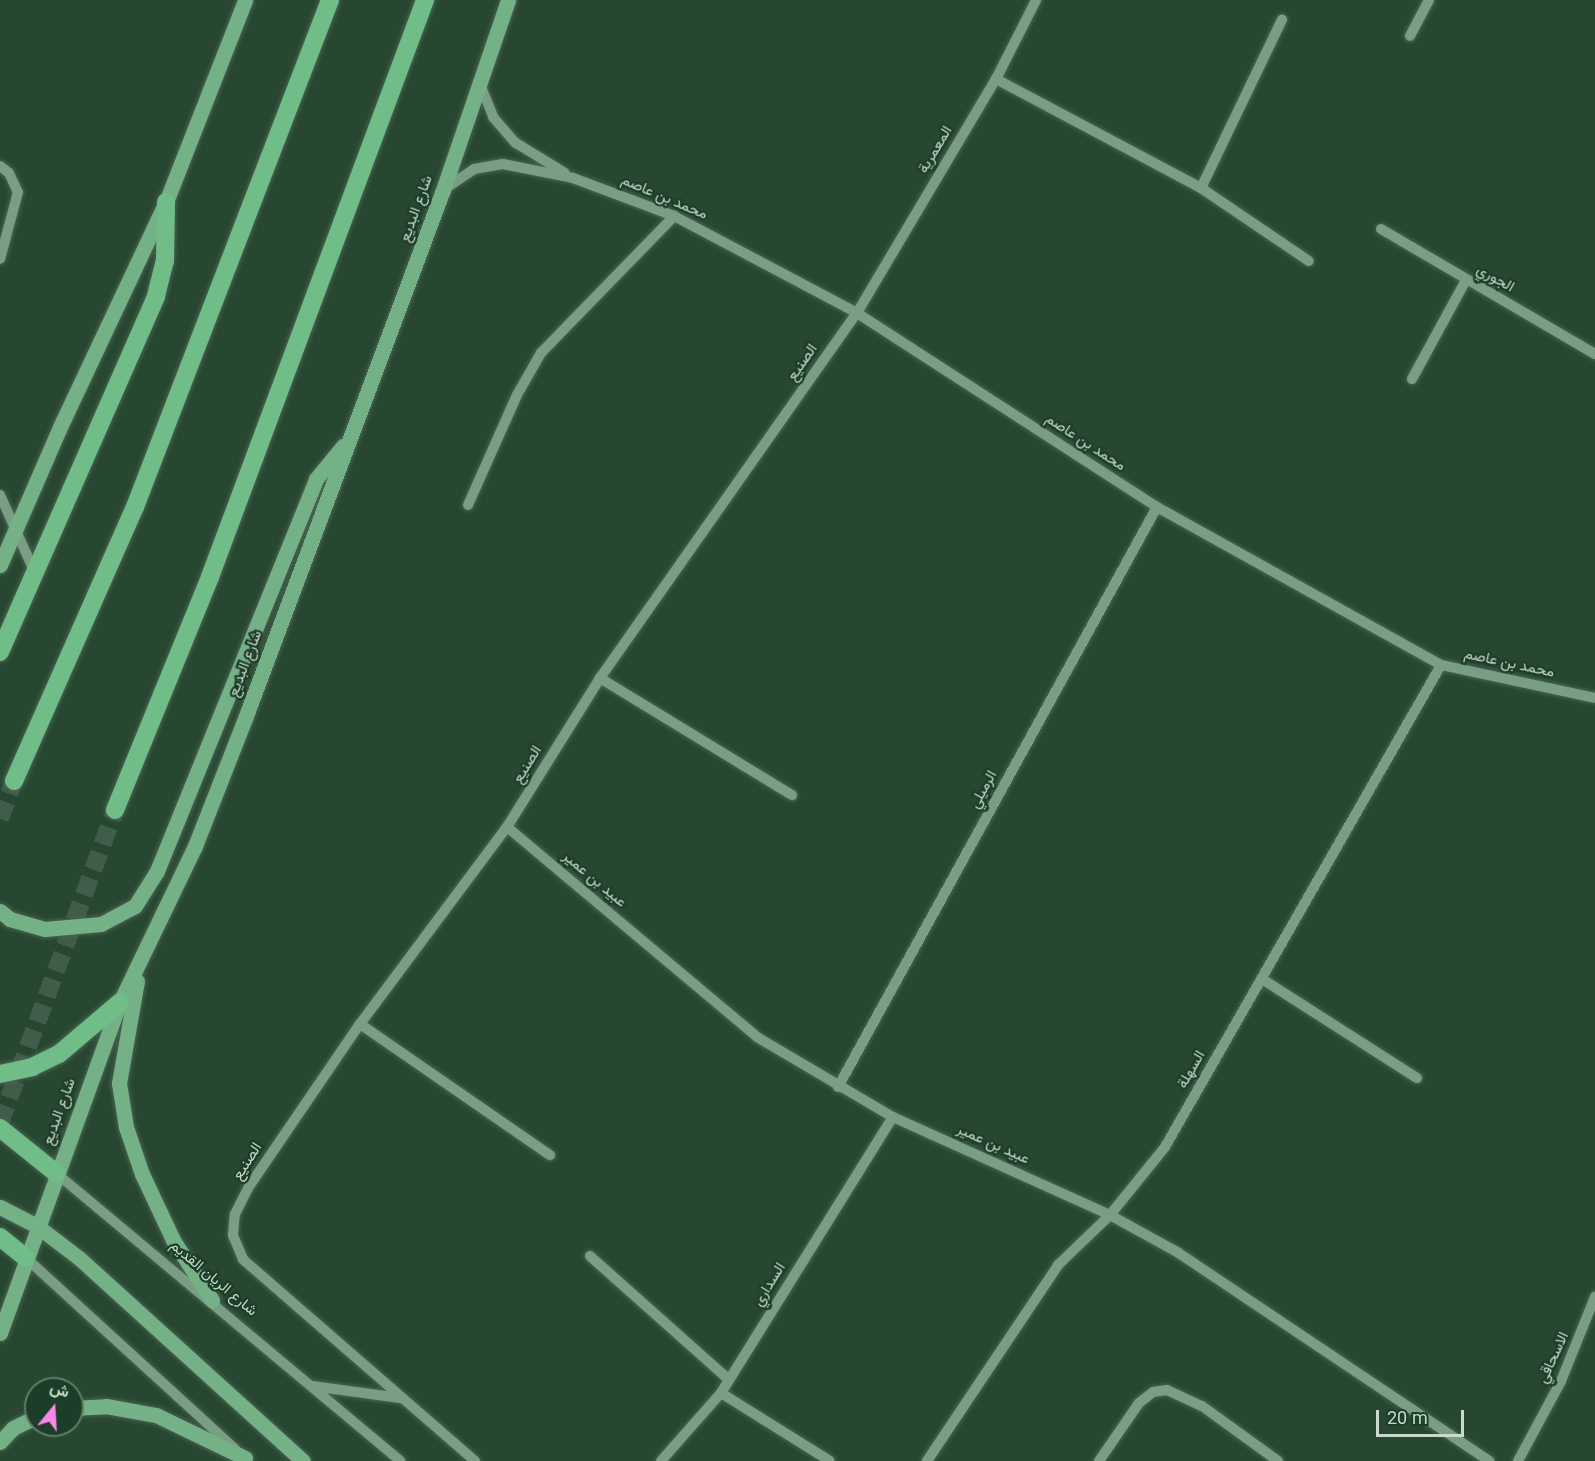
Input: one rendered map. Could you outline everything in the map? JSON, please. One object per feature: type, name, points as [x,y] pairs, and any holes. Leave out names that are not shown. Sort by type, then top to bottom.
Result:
[{"type":"highway","points":[[14,781],[135,507],[330,0]]},
{"type":"highway","points":[[115,810],[210,578],[425,0]]},
{"type":"highway","points":[[0,652],[156,296],[165,261],[166,202]]},
{"type":"highway","points":[[0,1074],[32,1067],[59,1054],[120,1002]]},
{"type":"highway","name":"شارع الريان القديم","points":[[0,1128],[56,1173]]},
{"type":"highway","points":[[0,1237],[26,1257]]},
{"type":"main road","points":[[0,565],[166,202],[245,0]]},
{"type":"main road","name":"شارع البديع","points":[[0,1333],[56,1173],[120,1002],[195,846],[237,738],[443,190],[508,0]]},
{"type":"main road","points":[[0,911],[10,919],[45,929],[101,924],[135,906],[157,871],[316,479],[351,435]]},
{"type":"main road","points":[[153,936],[126,1032],[119,1083],[126,1127],[142,1174],[173,1240],[212,1300]]},
{"type":"main road","points":[[0,1207],[37,1226],[79,1258],[303,1461]]},
{"type":"main road","points":[[84,1407],[105,1406],[156,1414],[247,1459]]},
{"type":"main road","points":[[0,1442],[13,1428],[24,1423]]},
{"type":"street","name":"المعمرية","points":[[856,313],[996,79],[1036,0]]},
{"type":"street","points":[[1410,36],[1429,0]]},
{"type":"street","points":[[1201,188],[1282,20]]},
{"type":"street","points":[[996,79],[1201,188],[1309,261]]},
{"type":"street","name":"محمد بن عاصم","points":[[480,84],[493,117],[516,143],[573,178]]},
{"type":"street","name":"محمد بن عاصم","points":[[443,190],[474,169],[503,164],[573,178],[674,216],[856,313],[1156,507],[1441,665],[1595,699]]},
{"type":"street","points":[[0,166],[9,173],[18,192],[0,260]]},
{"type":"street","points":[[468,505],[517,395],[541,353],[674,216]]},
{"type":"street","name":"الجوري","points":[[1381,229],[1595,354]]},
{"type":"street","points":[[1412,379],[1466,280]]},
{"type":"street","name":"الصنيع","points":[[400,1398],[258,1275],[243,1259],[233,1235],[235,1214],[250,1185],[360,1024],[507,826],[600,678],[856,313]]},
{"type":"street","points":[[0,495],[35,573]]},
{"type":"street","name":"الرميلي","points":[[838,1087],[1156,507]]},
{"type":"street","name":"السهلة","points":[[927,1461],[1058,1265],[1110,1215],[1165,1147],[1441,665]]},
{"type":"street","points":[[600,678],[792,795]]},
{"type":"street","name":"عبيد بن عمير","points":[[507,826],[757,1037],[838,1087],[893,1117],[1110,1215],[1177,1252],[1489,1461]]},
{"type":"street","points":[[1262,979],[1417,1078]]},
{"type":"street","points":[[360,1024],[550,1155]]},
{"type":"street","name":"السداري","points":[[661,1461],[721,1392],[893,1117]]},
{"type":"street","name":"شارع الريان القديم","points":[[56,1173],[212,1300],[400,1461]]},
{"type":"street","points":[[590,1256],[729,1380]]},
{"type":"street","points":[[26,1257],[247,1459]]},
{"type":"street","name":"الاسحاقي","points":[[1518,1461],[1561,1381],[1595,1297]]},
{"type":"street","points":[[312,1386],[400,1398],[475,1461]]},
{"type":"street","points":[[1099,1461],[1139,1403],[1153,1392],[1167,1390],[1202,1406],[1278,1461]]},
{"type":"street","points":[[721,1392],[830,1461]]},
{"type":"tunnel","points":[[0,819],[14,781]]},
{"type":"tunnel","points":[[0,1123],[115,810]]}]
